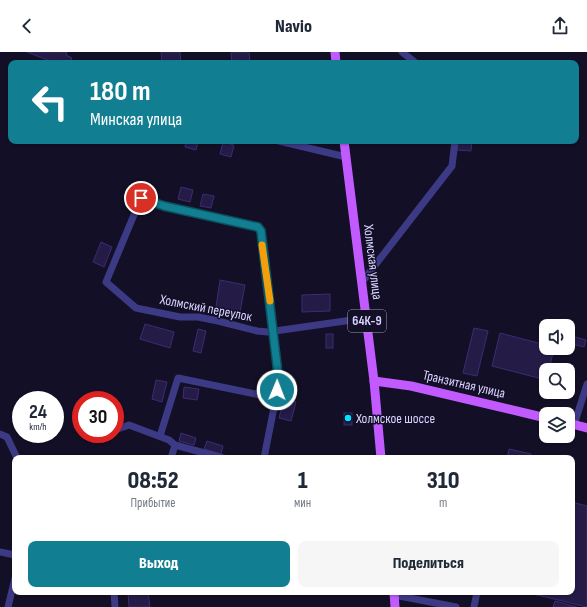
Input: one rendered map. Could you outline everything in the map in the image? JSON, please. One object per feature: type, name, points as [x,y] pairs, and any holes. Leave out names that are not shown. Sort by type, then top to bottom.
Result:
[{"type":"main road","name":"Холмская улица","points":[[344,144],[374,381],[381,455]]},
{"type":"main road","name":"Транзитная улица","points":[[374,381],[411,386],[539,416]]},
{"type":"main road","points":[[575,425],[587,428]]},
{"type":"main road","points":[[394,595],[395,607]]},
{"type":"street","points":[[402,52],[412,60]]},
{"type":"street","points":[[292,144],[346,157]]},
{"type":"street","points":[[362,282],[452,166],[455,144]]},
{"type":"street","name":"Холмский переулок","points":[[273,331],[261,231],[258,227],[164,206],[141,198],[106,282],[136,308],[180,317],[198,317],[257,331],[273,331],[366,318]]},
{"type":"street","points":[[265,455],[279,382],[273,331]]},
{"type":"street","points":[[160,436],[178,378],[275,398]]},
{"type":"street","points":[[575,414],[587,384]]},
{"type":"street","points":[[124,427],[129,425],[160,436],[169,440],[175,445],[212,455]]},
{"type":"street","points":[[0,434],[7,437],[16,455]]},
{"type":"street","points":[[171,455],[175,445]]},
{"type":"street","points":[[0,552],[12,554]]},
{"type":"street","points":[[8,607],[12,590]]},
{"type":"street","points":[[114,595],[115,607]]},
{"type":"street","points":[[403,595],[456,607]]},
{"type":"street","points":[[474,607],[476,595]]},
{"type":"building","points":[[27,52],[67,52],[66,55],[72,58],[71,60],[47,60]]},
{"type":"building","points":[[161,52],[180,52],[181,60],[162,60]]},
{"type":"building","points":[[231,52],[249,52],[250,60],[232,60]]},
{"type":"building","points":[[186,144],[197,144],[196,150],[185,147]]},
{"type":"building","points":[[222,144],[234,145],[231,157],[220,154]]},
{"type":"building","points":[[458,144],[472,144],[471,151],[457,150]]},
{"type":"building","points":[[181,187],[193,190],[190,202],[178,199]]},
{"type":"building","points":[[203,194],[214,196],[211,208],[200,206]]},
{"type":"building","points":[[101,242],[112,247],[104,267],[93,262]]},
{"type":"building","points":[[220,280],[245,285],[240,312],[216,307]]},
{"type":"building","points":[[330,294],[330,311],[302,312],[302,295]]},
{"type":"building","points":[[145,324],[174,332],[170,348],[140,339]]},
{"type":"building","points":[[474,328],[488,331],[477,376],[463,373]]},
{"type":"building","points":[[198,329],[206,331],[201,353],[193,351]]},
{"type":"building","points":[[500,333],[539,343],[539,355],[552,355],[551,363],[539,363],[539,378],[492,366]]},
{"type":"building","points":[[326,334],[333,334],[333,348],[326,348]]},
{"type":"building","points":[[575,337],[586,340],[584,347],[575,345]]},
{"type":"building","points":[[156,380],[167,382],[162,402],[152,399]]},
{"type":"building","points":[[184,387],[199,389],[197,400],[183,398]]},
{"type":"building","points":[[284,399],[296,402],[291,421],[279,418]]},
{"type":"building","points":[[344,413],[352,413],[352,425],[344,425]]},
{"type":"building","points":[[181,433],[196,438],[194,445],[179,441]]},
{"type":"building","points":[[207,441],[223,446],[221,454],[204,449]]},
{"type":"building","points":[[509,449],[531,454],[531,455],[508,455]]},
{"type":"building","points":[[575,503],[587,506],[587,607],[537,595],[575,595]]},
{"type":"building","points":[[128,595],[148,595],[150,607],[129,607]]},
{"type":"building","points":[[555,601],[577,607],[553,607]]},
{"type":"slow traffic","points":[[262,245],[270,301]]},
{"type":"place","name":"Холмское шоссе","points":[[348,418]]},
{"type":"route","points":[[141,198],[164,206],[258,227],[261,231],[279,382],[277,390]]}]
